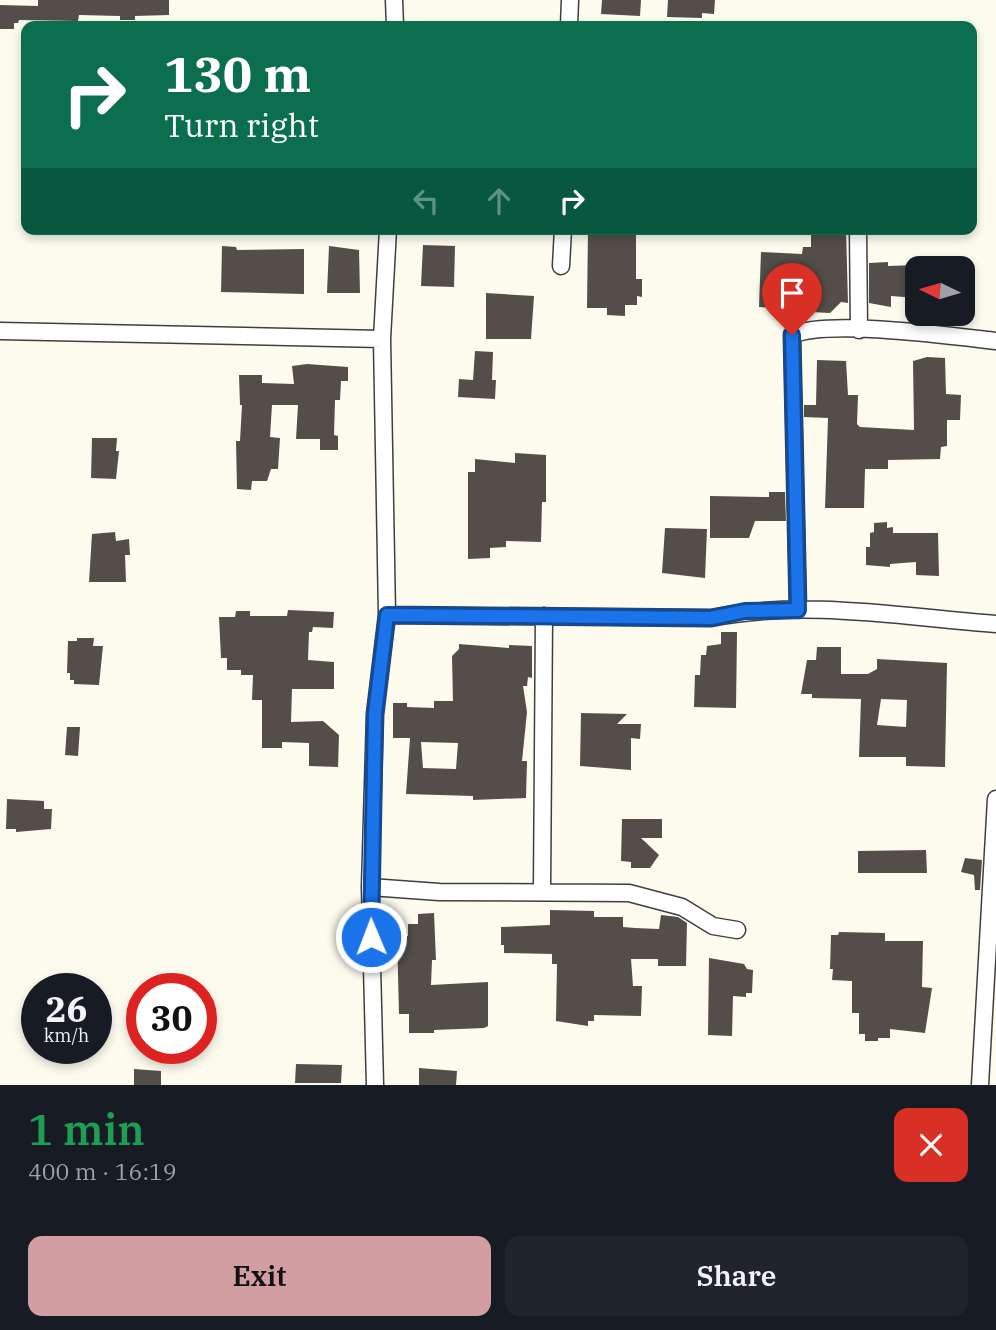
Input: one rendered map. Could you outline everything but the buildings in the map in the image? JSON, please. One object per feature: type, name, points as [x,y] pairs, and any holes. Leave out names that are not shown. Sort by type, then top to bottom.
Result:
[{"type":"street","points":[[394,0],[396,21]]},
{"type":"street","points":[[569,21],[570,0]]},
{"type":"street","points":[[375,1085],[370,887],[375,714],[387,615],[382,339],[388,235]]},
{"type":"street","points":[[561,266],[563,235]]},
{"type":"street","points":[[858,235],[859,330]]},
{"type":"street","points":[[798,610],[792,335],[802,331],[859,330],[996,341]]},
{"type":"street","points":[[0,331],[382,339]]},
{"type":"street","points":[[387,615],[711,618],[745,611],[798,610],[996,624]]},
{"type":"street","points":[[542,892],[544,616]]},
{"type":"street","points":[[980,1085],[988,1062],[996,799]]},
{"type":"street","points":[[370,887],[629,892],[682,908],[713,926],[737,930]]},
{"type":"route","points":[[371,937],[375,714],[387,615],[711,618],[745,611],[798,610],[792,335]]}]
